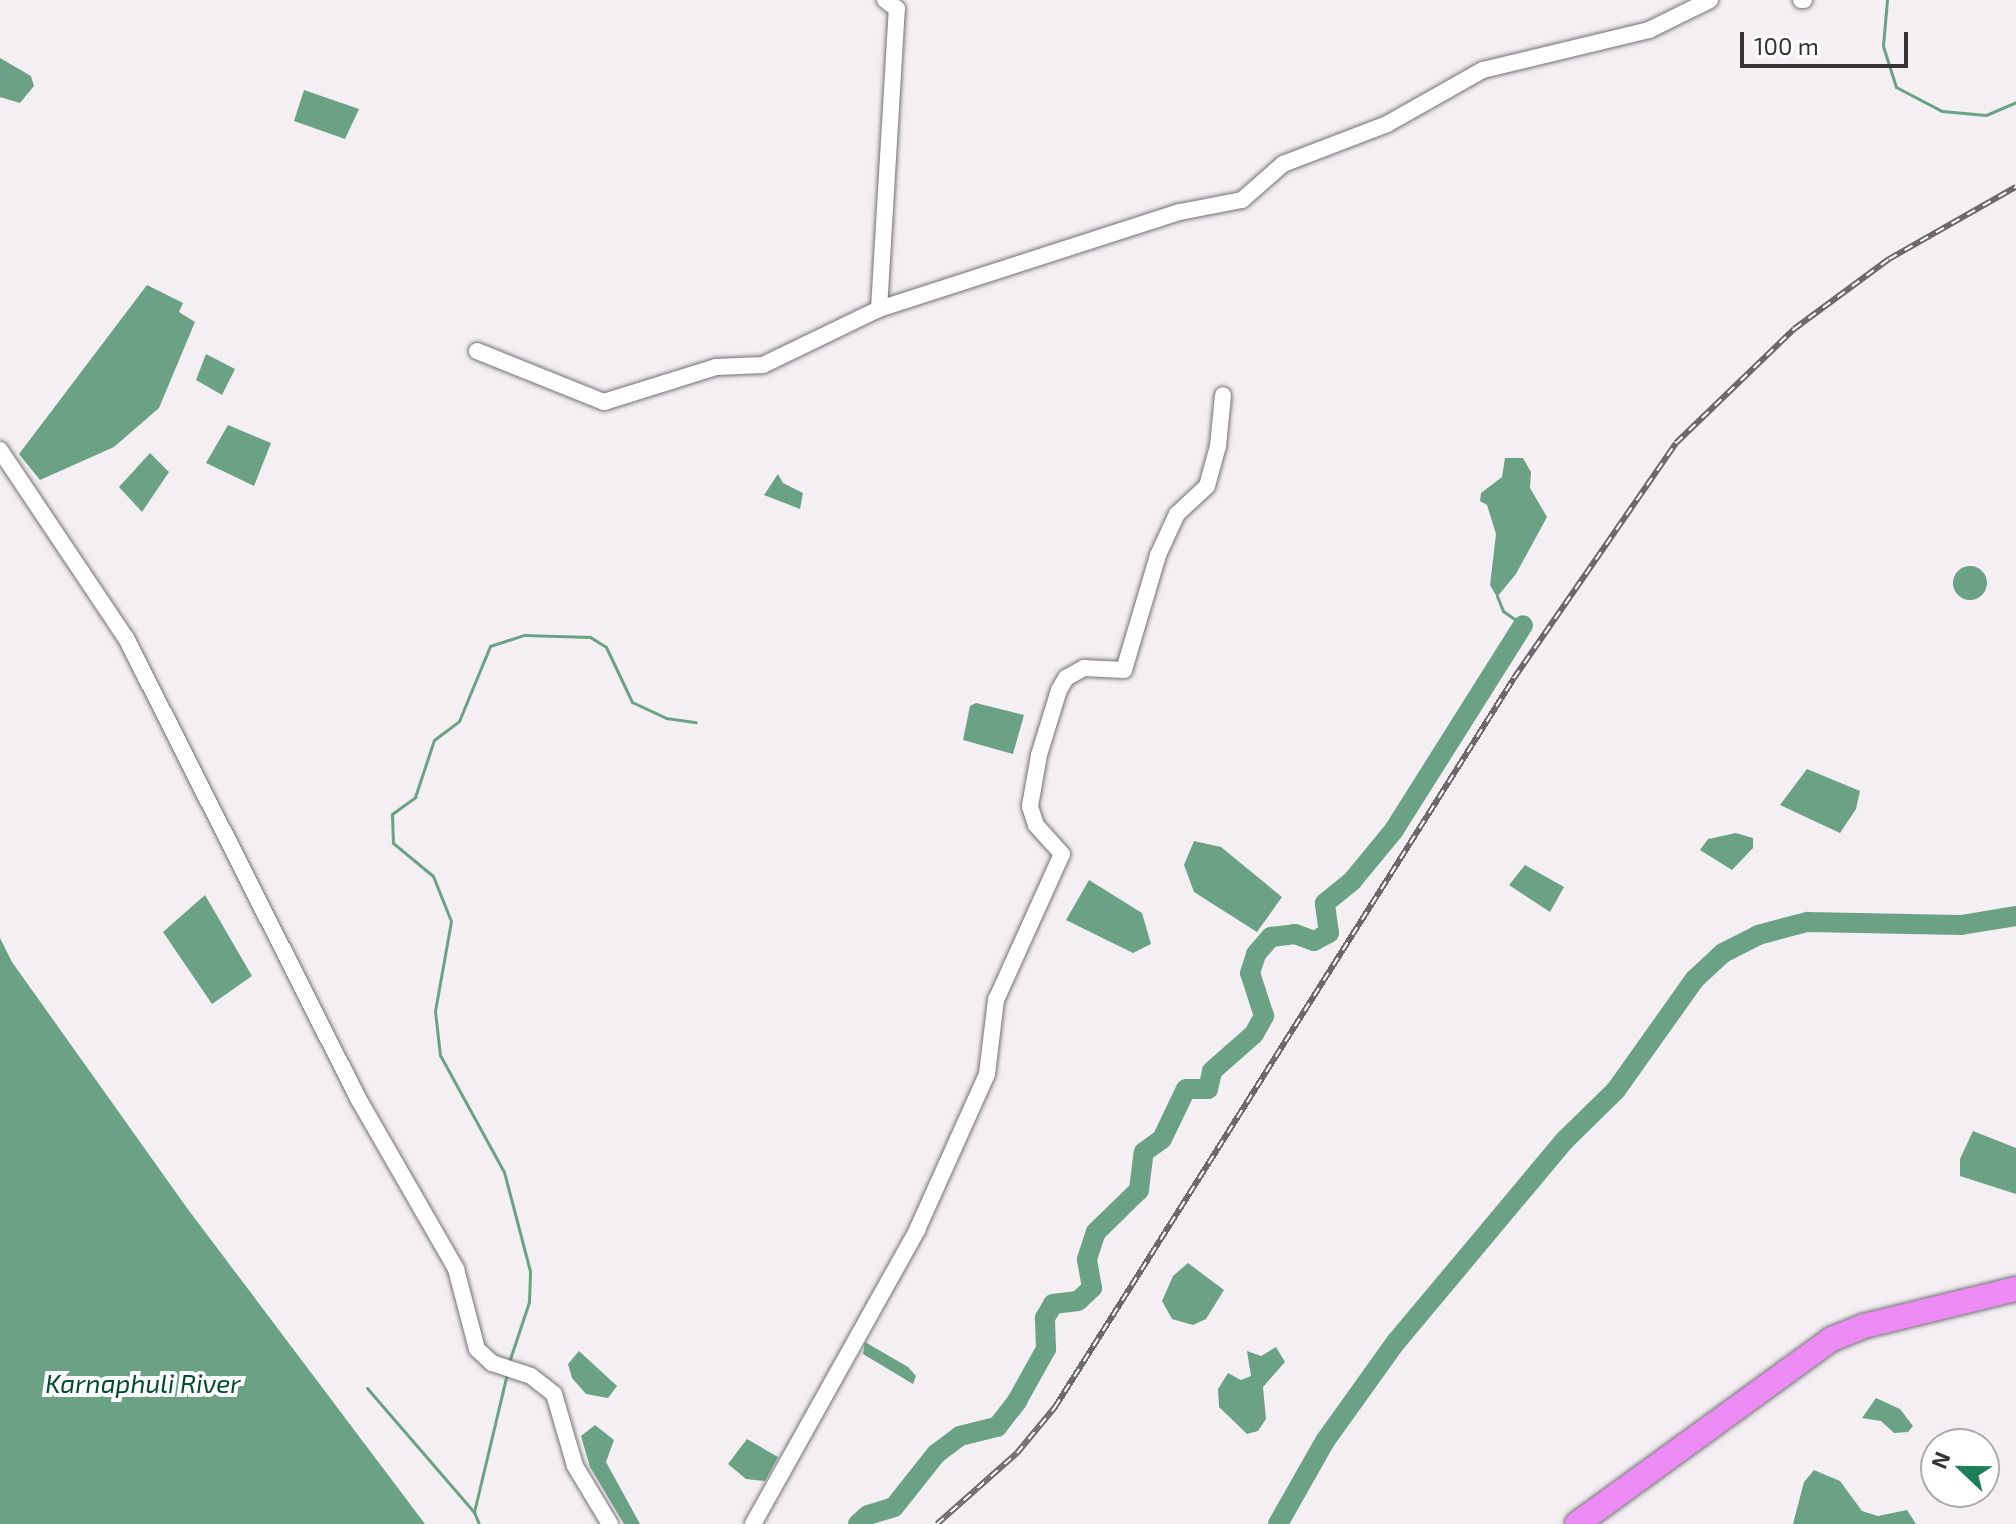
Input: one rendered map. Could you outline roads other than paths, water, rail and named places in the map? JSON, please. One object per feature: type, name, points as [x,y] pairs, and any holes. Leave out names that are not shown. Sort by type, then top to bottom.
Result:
[{"type":"highway","points":[[1577,1524],[1819,1346],[1901,1316],[2016,1289]]},
{"type":"street","points":[[879,309],[897,9],[885,0]]},
{"type":"street","points":[[477,351],[604,402],[716,367],[763,365],[879,309],[1180,212],[1242,200],[1283,164],[1387,124],[1483,70],[1649,30],[1710,0]]},
{"type":"street","points":[[753,1524],[917,1230],[987,1074],[996,1000],[1062,854],[1036,825],[1030,806],[1059,690],[1066,678],[1084,668],[1124,670],[1158,555],[1177,514],[1207,486],[1218,446],[1223,395]]},
{"type":"street","points":[[0,450],[126,638],[366,1113],[456,1269],[471,1335],[492,1363],[531,1376],[554,1394],[575,1466],[610,1524]]},
{"type":"water","points":[[0,58],[31,76],[34,86],[20,103],[0,97]]},
{"type":"water","points":[[304,90],[359,109],[345,139],[294,121]]},
{"type":"water","points":[[147,285],[183,303],[179,312],[195,322],[159,408],[114,447],[40,480],[19,454]]},
{"type":"water","points":[[206,354],[235,369],[222,395],[196,380]]},
{"type":"water","points":[[228,425],[271,443],[254,486],[206,463]]},
{"type":"water","points":[[150,453],[169,472],[142,512],[119,487]]},
{"type":"water","points":[[1505,458],[1523,458],[1531,472],[1530,488],[1547,517],[1516,574],[1497,597],[1490,585],[1496,534],[1487,505],[1480,501],[1481,493],[1502,477]]},
{"type":"water","points":[[778,474],[783,483],[803,493],[800,509],[764,495]]},
{"type":"water","points":[[1970,566],[1982,571],[1987,583],[1982,595],[1970,600],[1958,595],[1953,583],[1958,571]]},
{"type":"water","points":[[976,703],[1024,715],[1013,754],[963,740],[970,706]]},
{"type":"water","points":[[1807,769],[1860,791],[1856,809],[1840,833],[1780,805]]},
{"type":"water","points":[[1736,833],[1753,838],[1753,848],[1732,870],[1700,850],[1708,839]]},
{"type":"water","points":[[1194,841],[1221,847],[1282,897],[1257,932],[1194,892],[1184,865]]},
{"type":"water","points":[[1525,865],[1564,887],[1550,912],[1509,885]]},
{"type":"water","points":[[1089,880],[1142,913],[1151,944],[1133,953],[1066,920]]},
{"type":"water","points":[[205,895],[252,976],[212,1004],[163,932]]},
{"type":"water","name":"Karnaphuli River","points":[[0,938],[12,962],[187,1208],[425,1524],[0,1524]]},
{"type":"water","points":[[1973,1131],[2016,1148],[2016,1194],[1960,1176],[1960,1159]]},
{"type":"water","points":[[1188,1263],[1224,1290],[1206,1319],[1193,1325],[1172,1319],[1162,1301],[1173,1276]]},
{"type":"water","points":[[865,1342],[908,1367],[916,1376],[913,1384],[863,1354]]},
{"type":"water","points":[[1276,1347],[1285,1362],[1263,1387],[1266,1419],[1258,1431],[1247,1434],[1219,1407],[1218,1389],[1228,1373],[1241,1380],[1251,1376],[1247,1351],[1261,1356]]},
{"type":"water","points":[[579,1351],[617,1386],[608,1398],[586,1394],[572,1378],[568,1364]]},
{"type":"water","points":[[1876,1398],[1900,1409],[1913,1426],[1908,1432],[1894,1433],[1881,1421],[1862,1418]]},
{"type":"water","points":[[595,1425],[614,1440],[606,1462],[640,1524],[624,1524],[590,1467],[581,1436]]},
{"type":"water","points":[[747,1439],[778,1457],[765,1481],[746,1479],[728,1464]]},
{"type":"water","points":[[1814,1470],[1840,1481],[1862,1511],[1878,1516],[1907,1510],[1916,1524],[1793,1524],[1804,1482]]},
{"type":"waterway","points":[[1887,0],[1883,46],[1896,87],[1942,111],[1986,115],[2016,102]]},
{"type":"waterway","points":[[1497,596],[1503,611],[1523,625]]},
{"type":"waterway","points":[[858,1524],[868,1515],[894,1507],[936,1454],[960,1436],[997,1427],[1017,1401],[1046,1349],[1045,1318],[1053,1304],[1078,1301],[1092,1288],[1087,1259],[1096,1232],[1139,1190],[1144,1152],[1162,1139],[1186,1089],[1208,1089],[1212,1071],[1254,1034],[1264,1016],[1250,973],[1256,954],[1271,937],[1295,934],[1314,941],[1329,933],[1325,903],[1352,881],[1394,830],[1523,625]]},
{"type":"waterway","points":[[509,1362],[529,1302],[530,1271],[504,1172],[440,1055],[435,1011],[451,921],[433,876],[393,843],[392,814],[415,797],[434,740],[459,721],[490,646],[524,635],[590,637],[606,647],[632,702],[666,718],[696,722]]},
{"type":"waterway","points":[[1278,1524],[1325,1441],[1396,1342],[1565,1140],[1616,1090],[1695,979],[1723,953],[1758,935],[1807,922],[1961,925],[2016,916]]},
{"type":"waterway","points":[[479,1524],[474,1512],[507,1374]]},
{"type":"waterway","points":[[367,1388],[474,1512]]},
{"type":"railway","points":[[937,1524],[1017,1453],[1055,1407],[1514,678],[1676,443],[1794,329],[1889,259],[2016,187]]}]
